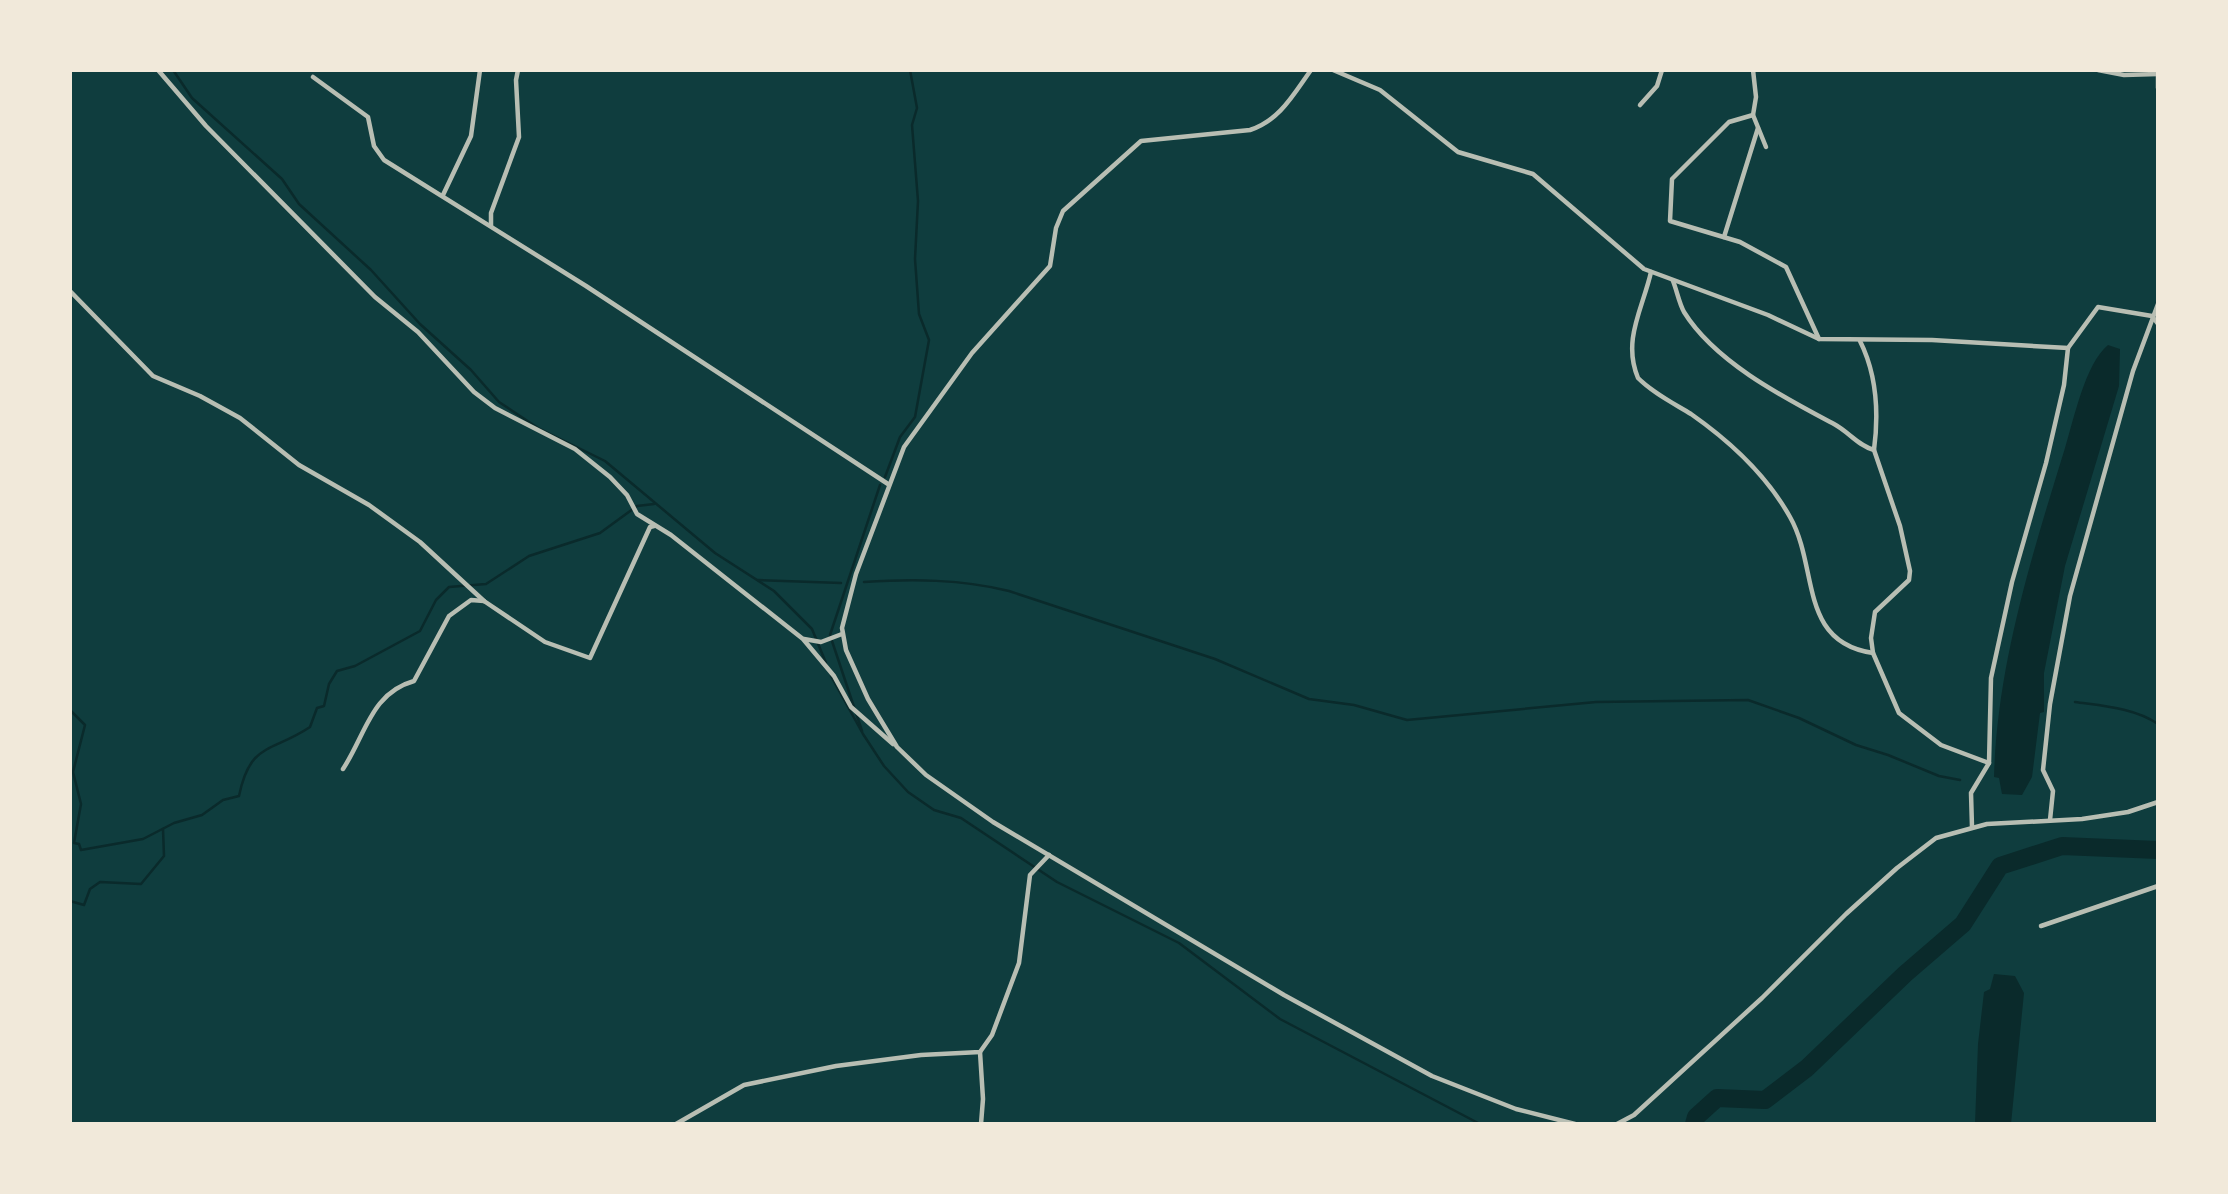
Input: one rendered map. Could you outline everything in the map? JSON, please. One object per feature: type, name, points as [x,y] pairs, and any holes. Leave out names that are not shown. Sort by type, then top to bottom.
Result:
[{"type":"street","points":[[158,70],[206,126],[375,297],[418,332],[474,392],[495,408],[575,449],[621,486],[637,514],[671,534],[803,639],[834,676],[851,707],[943,787],[1049,855],[1284,995],[1432,1076],[1506,1105],[1575,1124]]},
{"type":"street","points":[[443,195],[471,136],[480,70]]},
{"type":"street","points":[[491,226],[491,213],[520,137],[516,80],[518,70]]},
{"type":"street","points":[[897,747],[857,676],[842,634],[856,574],[904,447],[938,397],[994,326],[1050,266],[1056,228],[1063,211],[1141,141],[1250,130],[1264,125],[1275,118],[1311,70]]},
{"type":"street","points":[[1333,70],[1380,90],[1458,152],[1533,174],[1651,272],[1768,315],[1819,339],[1932,340],[2068,348]]},
{"type":"street","points":[[1640,105],[1657,86],[1662,70]]},
{"type":"street","points":[[1753,70],[1756,96],[1753,114],[1766,147]]},
{"type":"street","points":[[2098,70],[2124,75],[2158,73],[2158,88]]},
{"type":"street","points":[[313,77],[368,117],[374,146],[384,160],[443,195],[888,484]]},
{"type":"street","points":[[1753,114],[1729,122],[1672,178],[1670,221],[1740,242],[1786,267],[1819,339]]},
{"type":"street","points":[[1724,237],[1758,128]]},
{"type":"street","points":[[1651,272],[1633,334],[1632,352],[1638,378],[1733,444],[1751,464],[1793,521],[1809,574],[1813,601],[1825,627],[1852,647],[1873,653]]},
{"type":"street","points":[[1673,281],[1682,309],[1702,337],[1773,391],[1838,426],[1856,443],[1874,450]]},
{"type":"street","points":[[70,291],[153,376],[200,396],[240,418],[299,465],[378,511],[420,542],[484,601],[545,642],[590,658],[650,527],[655,526]]},
{"type":"street","points":[[2050,820],[2053,790],[2043,770],[2050,704],[2070,596],[2133,371],[2158,304]]},
{"type":"street","points":[[1972,827],[1971,793],[1989,763],[1992,678],[2012,582],[2046,463],[2064,385],[2068,348],[2098,307],[2152,316],[2158,324]]},
{"type":"street","points":[[1860,341],[1870,361],[1876,383],[1874,450],[1900,526],[1910,571],[1909,580],[1875,612],[1871,638],[1873,653],[1899,713],[1941,745],[1989,763]]},
{"type":"street","points":[[343,769],[380,700],[396,686],[414,681],[421,674],[438,632],[449,616],[471,600],[484,601]]},
{"type":"street","points":[[803,639],[821,642],[842,634]]},
{"type":"street","points":[[1617,1124],[1634,1115],[1897,868],[1936,838],[1972,827],[2112,815],[2158,802]]},
{"type":"street","points":[[981,1124],[983,1099],[980,1052],[992,1035],[1019,963],[1030,875],[1049,855]]},
{"type":"street","points":[[2041,926],[2158,886]]},
{"type":"street","points":[[676,1124],[744,1085],[836,1066],[921,1055],[980,1052]]},
{"type":"water","points":[[2108,345],[2120,349],[2119,386],[2065,566],[2044,673],[2044,712],[2040,713],[2032,777],[2022,795],[2002,794],[1999,778],[1994,777],[1997,735],[2018,611],[2081,393],[2093,365]]},
{"type":"water","points":[[1994,974],[2015,976],[2024,993],[2011,1124],[1975,1124],[1978,1044],[1984,992],[1990,989]]},
{"type":"waterway","points":[[173,70],[192,98],[282,179],[299,204],[371,270],[420,324],[471,370],[499,402],[538,428],[605,461],[715,553],[774,591],[812,629],[826,663]]},
{"type":"waterway","points":[[885,477],[900,437],[915,417],[929,340],[919,314],[915,259],[918,201],[912,125],[917,108],[910,70]]},
{"type":"waterway","points":[[862,731],[830,635],[880,485]]},
{"type":"waterway","points":[[70,710],[85,725],[73,772],[81,804],[74,843],[79,844],[81,850],[143,839],[174,823],[202,815],[223,800],[239,796],[249,766],[256,757],[310,727],[317,708],[324,706],[329,684],[337,671],[355,666],[420,631],[436,600],[449,587],[486,584],[529,556],[600,533],[637,506],[654,504]]},
{"type":"waterway","points":[[758,580],[841,583]]},
{"type":"waterway","points":[[864,582],[936,581],[1009,591],[1215,659],[1309,699],[1354,705],[1407,720],[1596,702],[1748,700],[1799,718],[1856,745],[1939,776],[1960,780]]},
{"type":"waterway","points":[[831,676],[884,766],[908,792],[934,810],[961,818],[1057,882],[1179,943],[1280,1019],[1480,1124]]},
{"type":"waterway","points":[[2075,702],[2129,711],[2158,724]]},
{"type":"waterway","points":[[70,901],[84,905],[90,889],[100,882],[141,884],[164,856],[163,829]]},
{"type":"waterway","points":[[1694,1124],[1696,1117],[1717,1098],[1765,1100],[1807,1068],[1905,974],[1963,924],[2000,866],[2062,846],[2158,850]]}]
